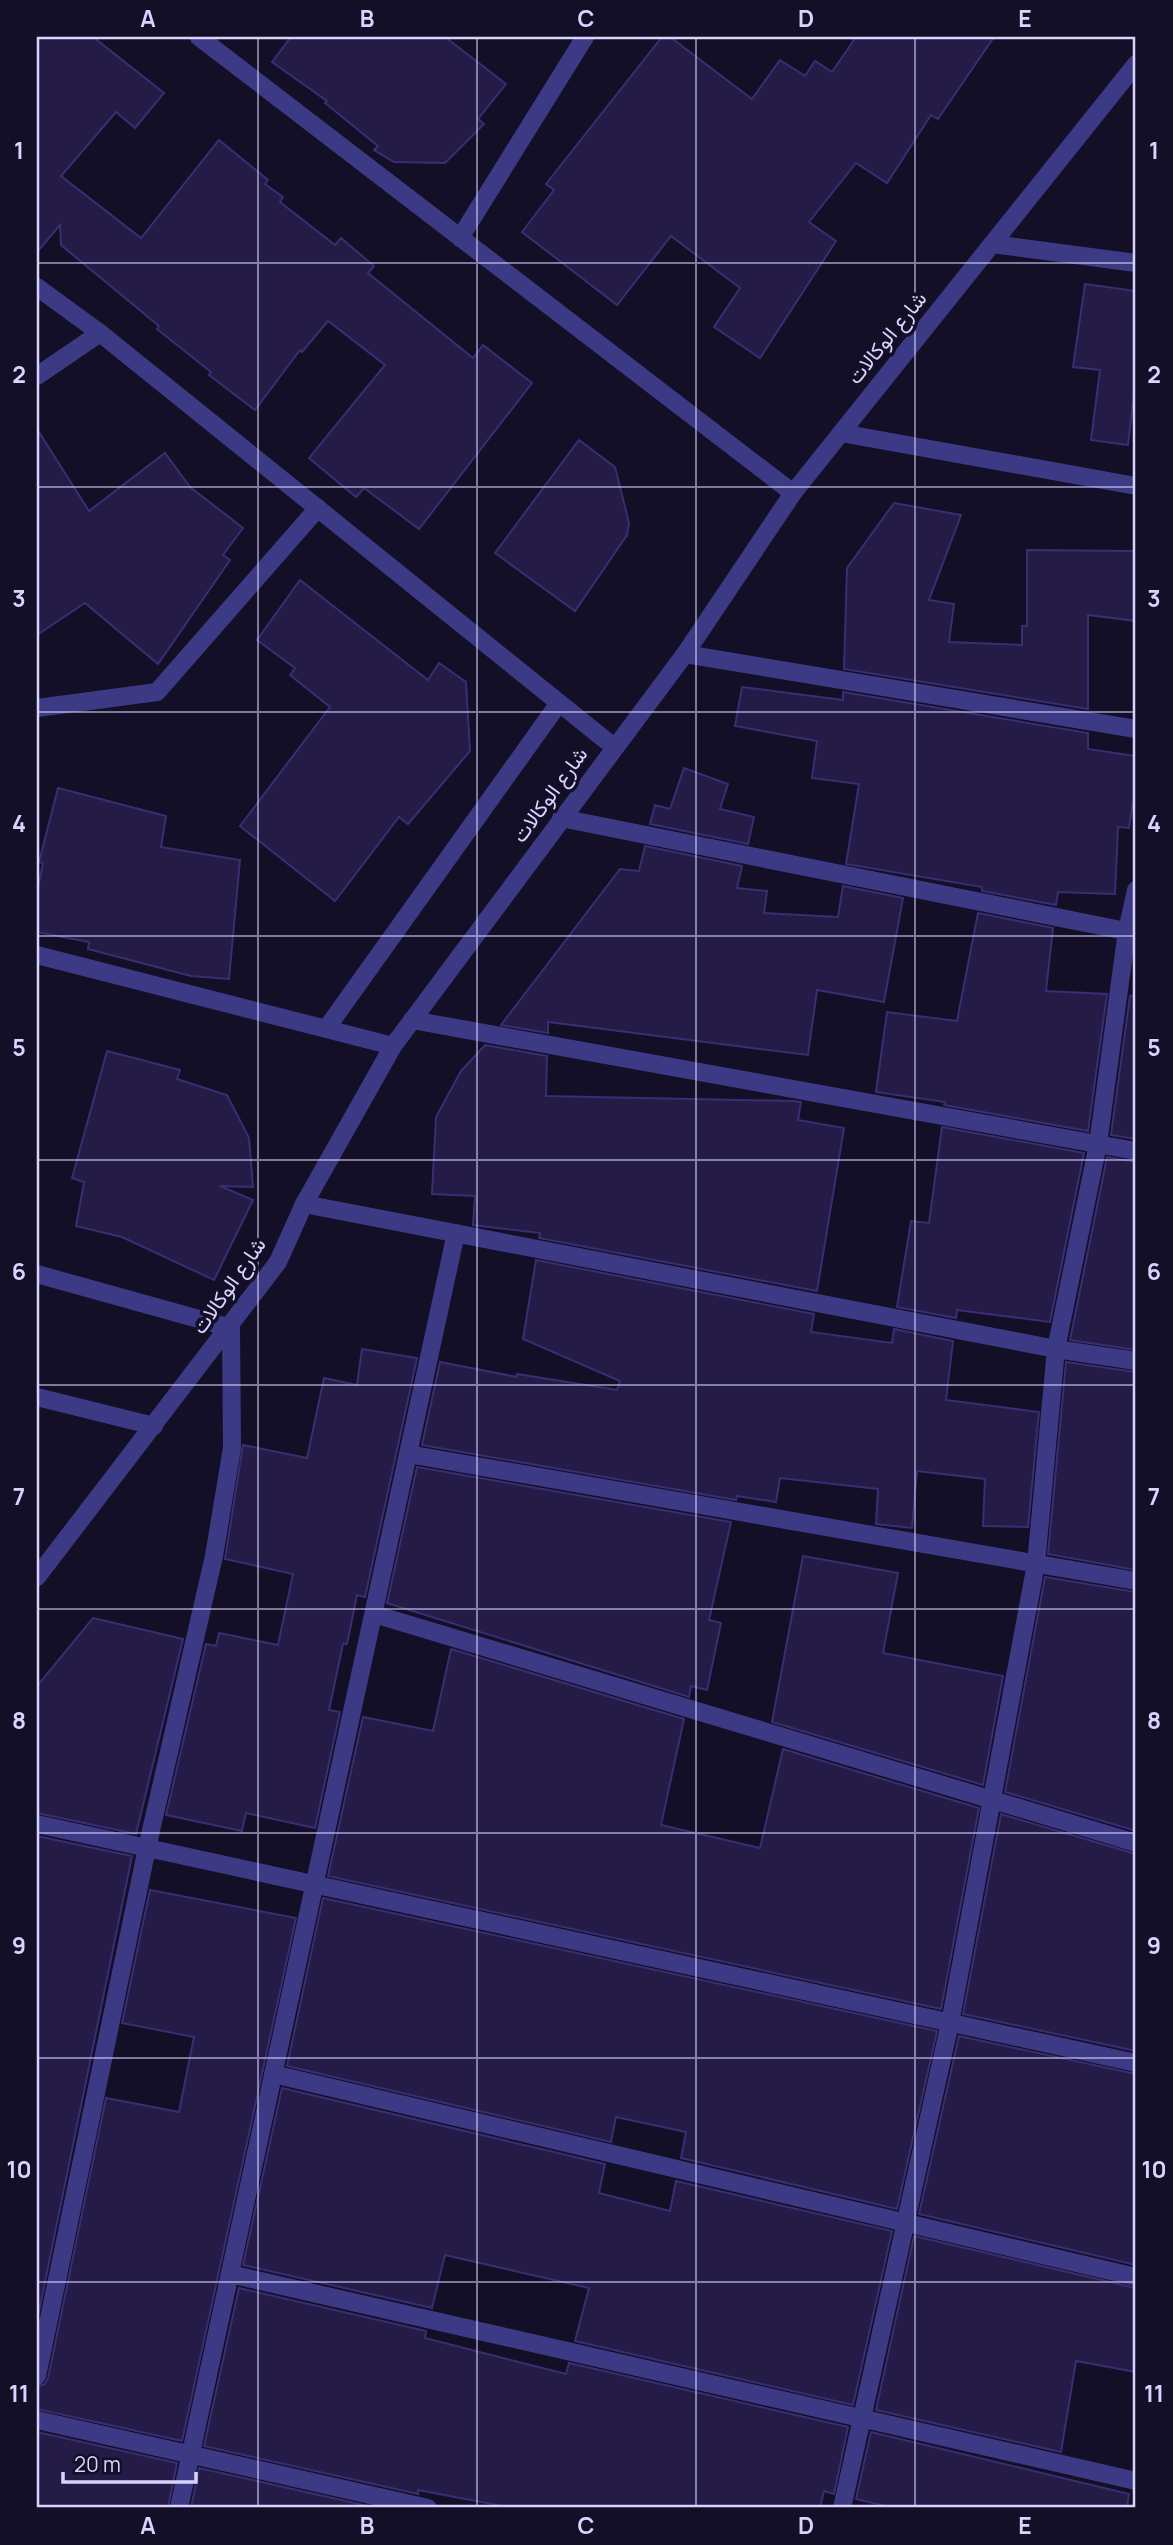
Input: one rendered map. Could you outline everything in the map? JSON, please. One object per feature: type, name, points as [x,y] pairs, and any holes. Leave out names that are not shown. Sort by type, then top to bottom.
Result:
[{"type":"street","points":[[199,37],[793,493]]},
{"type":"street","points":[[460,237],[585,37]]},
{"type":"street","name":"شارع الوكالات","points":[[37,1577],[231,1328],[278,1262],[304,1204],[393,1046],[685,654],[793,493],[1136,64]]},
{"type":"street","points":[[992,244],[1136,262]]},
{"type":"street","points":[[37,287],[100,333],[614,747]]},
{"type":"street","points":[[37,376],[100,333]]},
{"type":"street","points":[[841,433],[1136,486]]},
{"type":"street","points":[[37,708],[157,692],[318,508]]},
{"type":"street","points":[[685,654],[1136,729]]},
{"type":"street","points":[[326,1029],[559,703]]},
{"type":"street","points":[[561,818],[1132,932]]},
{"type":"street","points":[[842,2508],[950,2023],[1036,1564],[1056,1349],[1098,1143],[1132,932],[1136,890]]},
{"type":"street","points":[[37,955],[393,1046]]},
{"type":"street","points":[[412,1020],[1136,1151]]},
{"type":"street","points":[[304,1204],[1056,1349],[1136,1361]]},
{"type":"street","points":[[179,2508],[456,1233]]},
{"type":"street","points":[[37,1274],[231,1328],[230,1461],[214,1556],[147,1848],[37,2376]]},
{"type":"street","points":[[37,1397],[154,1426]]},
{"type":"street","points":[[408,1454],[1136,1581]]},
{"type":"street","points":[[374,1614],[992,1802],[1136,1843]]},
{"type":"street","points":[[37,1824],[1136,2063]]},
{"type":"street","points":[[273,2074],[1136,2277]]},
{"type":"street","points":[[230,2274],[1136,2481]]},
{"type":"street","points":[[37,2420],[428,2508]]},
{"type":"building","points":[[37,37],[93,37],[164,93],[135,128],[116,112],[61,176],[141,238],[219,140],[268,180],[265,184],[283,197],[280,202],[335,245],[341,238],[374,266],[368,273],[473,358],[483,345],[532,383],[419,529],[364,488],[356,497],[309,458],[385,365],[328,321],[302,352],[300,350],[255,410],[209,375],[211,372],[157,329],[159,326],[61,245],[60,225],[37,252]]},
{"type":"building","points":[[291,37],[445,37],[506,84],[478,119],[484,124],[445,163],[394,162],[374,150],[378,146],[325,103],[327,101],[272,62]]},
{"type":"building","points":[[662,37],[670,37],[752,99],[780,60],[805,76],[815,61],[832,72],[856,37],[994,37],[938,119],[931,115],[887,183],[856,163],[809,222],[836,241],[760,358],[714,327],[740,288],[671,236],[617,305],[522,232],[554,190],[546,184]]},
{"type":"building","points":[[1085,284],[1136,291],[1136,375],[1128,445],[1091,440],[1100,370],[1073,367]]},
{"type":"building","points":[[37,429],[89,511],[165,453],[190,487],[243,528],[223,555],[230,560],[158,664],[85,603],[37,635]]},
{"type":"building","points":[[579,440],[615,467],[629,523],[627,535],[575,611],[495,553]]},
{"type":"building","points":[[894,503],[961,515],[929,600],[954,604],[949,642],[1022,645],[1022,626],[1027,626],[1027,550],[1136,551],[1136,621],[1088,615],[1088,709],[844,669],[847,568]]},
{"type":"building","points":[[300,580],[428,680],[439,663],[466,682],[470,751],[408,824],[399,817],[335,901],[240,826],[330,707],[290,675],[295,668],[257,640]]},
{"type":"building","points":[[742,687],[843,700],[843,692],[1088,733],[1088,749],[1136,756],[1136,783],[1129,828],[1118,827],[1115,894],[1058,892],[1056,905],[982,891],[982,887],[846,864],[859,784],[812,778],[817,741],[735,726]]},
{"type":"building","points":[[684,768],[728,784],[720,809],[754,817],[748,844],[650,824],[655,805],[670,809]]},
{"type":"building","points":[[58,788],[166,816],[161,847],[240,860],[229,979],[191,976],[88,949],[89,942],[37,932],[37,893],[43,863],[39,862]]},
{"type":"building","points":[[645,846],[742,866],[737,888],[767,891],[764,913],[838,917],[843,886],[903,898],[884,1002],[817,990],[808,1055],[548,1022],[548,1033],[501,1025],[620,869],[639,871]]},
{"type":"building","points":[[978,913],[1053,928],[1046,991],[1107,994],[1088,1131],[944,1105],[945,1102],[876,1092],[887,1012],[957,1021]]},
{"type":"building","points":[[1130,996],[1136,996],[1136,1139],[1111,1135]]},
{"type":"building","points":[[485,1045],[547,1056],[546,1096],[793,1101],[801,1102],[798,1120],[844,1128],[817,1291],[539,1238],[540,1233],[473,1225],[475,1196],[432,1194],[436,1117],[461,1071]]},
{"type":"building","points":[[107,1051],[180,1070],[177,1079],[227,1095],[249,1138],[253,1187],[220,1186],[253,1200],[214,1280],[122,1237],[76,1226],[84,1182],[72,1178]]},
{"type":"building","points":[[942,1127],[1084,1153],[1050,1322],[957,1310],[956,1318],[897,1307],[911,1221],[929,1223]]},
{"type":"building","points":[[1107,1157],[1136,1162],[1136,1350],[1070,1340]]},
{"type":"building","points":[[536,1260],[814,1314],[811,1332],[892,1343],[894,1329],[953,1341],[946,1400],[1039,1412],[1028,1527],[983,1526],[985,1479],[917,1471],[912,1528],[876,1524],[878,1489],[780,1478],[776,1502],[737,1496],[736,1500],[422,1445],[440,1362],[517,1377],[517,1374],[617,1390],[620,1381],[523,1339]]},
{"type":"building","points":[[362,1349],[417,1358],[365,1597],[357,1595],[347,1644],[343,1644],[329,1710],[340,1712],[315,1828],[246,1813],[242,1831],[166,1815],[206,1644],[216,1646],[219,1633],[278,1645],[293,1574],[225,1559],[243,1445],[307,1458],[324,1378],[357,1385]]},
{"type":"building","points":[[1066,1362],[1136,1372],[1136,1570],[1048,1554]]},
{"type":"building","points":[[417,1467],[731,1522],[709,1620],[721,1623],[707,1690],[691,1686],[689,1697],[387,1603]]},
{"type":"building","points":[[803,1556],[898,1573],[883,1653],[1003,1676],[983,1785],[772,1722]]},
{"type":"building","points":[[1045,1577],[1136,1592],[1136,1831],[1005,1792]]},
{"type":"building","points":[[93,1618],[183,1639],[136,1834],[37,1813],[37,1686]]},
{"type":"building","points":[[451,1649],[684,1719],[661,1825],[760,1848],[783,1749],[979,1808],[941,2009],[328,1876],[363,1717],[433,1731]]},
{"type":"building","points":[[1001,1814],[1136,1854],[1136,2051],[963,2014]]},
{"type":"building","points":[[37,1836],[132,1856],[37,2321]]},
{"type":"building","points":[[150,1890],[296,1918],[182,2441],[37,2409],[37,2387],[45,2384],[48,2378],[106,2098],[179,2112],[194,2037],[122,2023]]},
{"type":"building","points":[[323,1898],[937,2031],[897,2209],[681,2158],[686,2132],[616,2117],[611,2142],[287,2066]]},
{"type":"building","points":[[959,2036],[1136,2074],[1136,2265],[919,2214]]},
{"type":"building","points":[[282,2088],[605,2164],[599,2193],[670,2211],[676,2181],[892,2231],[853,2405],[575,2341],[589,2288],[445,2255],[432,2308],[243,2265]]},
{"type":"building","points":[[914,2236],[1136,2288],[1136,2372],[1076,2361],[1061,2452],[876,2410]]},
{"type":"building","points":[[239,2288],[426,2331],[425,2338],[566,2374],[569,2363],[848,2427],[834,2494],[824,2491],[820,2508],[513,2508],[418,2490],[418,2494],[204,2446]]},
{"type":"building","points":[[37,2432],[177,2463],[168,2508],[37,2508]]},
{"type":"building","points":[[871,2432],[1129,2494],[1127,2508],[894,2508],[856,2499]]},
{"type":"building","points":[[199,2468],[377,2508],[191,2508]]}]
